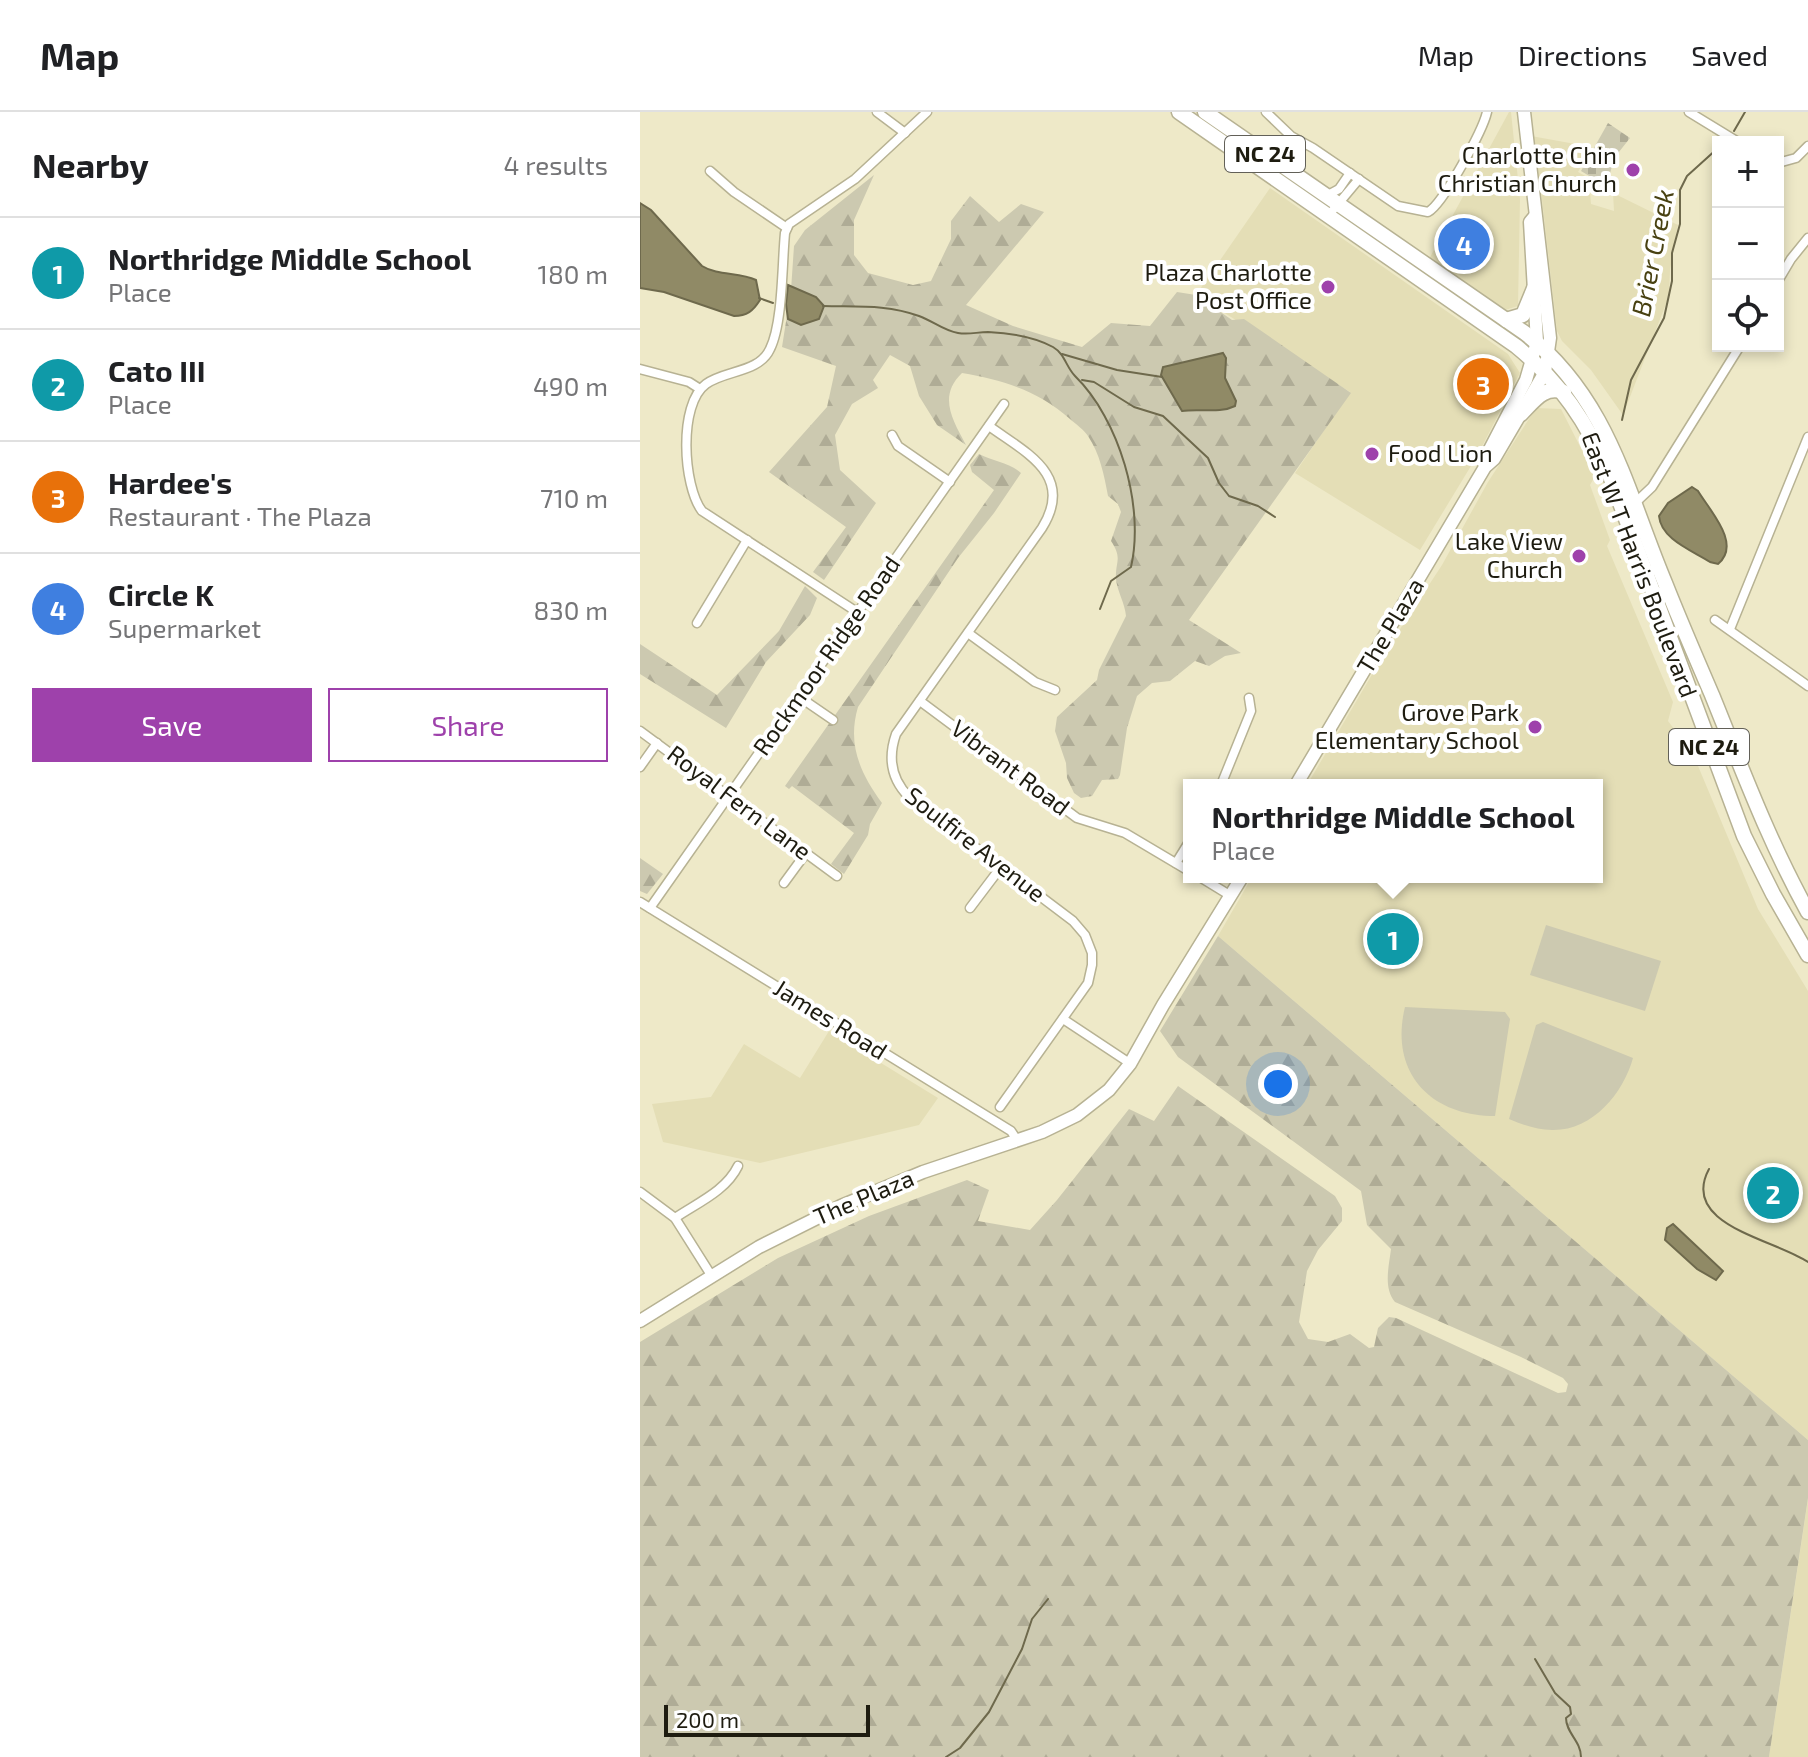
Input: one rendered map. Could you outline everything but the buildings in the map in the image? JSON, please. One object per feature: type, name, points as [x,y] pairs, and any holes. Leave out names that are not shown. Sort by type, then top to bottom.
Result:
[{"type":"main road","name":"East W T Harris Boulevard","points":[[1179,112],[1506,320],[1537,342],[1578,386],[1614,447],[1634,504],[1761,818],[1803,893],[1808,912]]},
{"type":"main road","name":"East W T Harris Boulevard","points":[[1205,112],[1326,196],[1334,211],[1533,361],[1564,392],[1586,425],[1606,468],[1744,836],[1808,955]]},
{"type":"main road","points":[[1506,320],[1523,315],[1535,286]]},
{"type":"main road","points":[[1521,414],[1546,391],[1564,392]]},
{"type":"street","points":[[877,112],[905,133]]},
{"type":"street","points":[[857,612],[710,518],[693,496],[687,472],[688,429],[694,399],[700,389],[712,380],[760,361],[768,353],[777,319],[787,228],[791,222],[855,179],[927,112]]},
{"type":"street","points":[[1266,112],[1291,136],[1398,206],[1421,212],[1432,210],[1480,130],[1487,112]]},
{"type":"street","name":"The Plaza","points":[[1300,779],[1545,372],[1549,353],[1547,304],[1524,112]]},
{"type":"street","points":[[1689,112],[1728,136]]},
{"type":"street","points":[[1784,161],[1796,158],[1808,146]]},
{"type":"street","points":[[710,171],[734,192],[787,228]]},
{"type":"street","points":[[1326,196],[1339,189],[1350,173]]},
{"type":"street","points":[[1334,211],[1359,179]]},
{"type":"street","name":"The Plaza","points":[[1485,467],[1487,455],[1526,380],[1537,342],[1530,222],[1535,216]]},
{"type":"street","points":[[1779,280],[1804,250],[1808,238]]},
{"type":"street","points":[[1634,504],[1652,487],[1736,352]]},
{"type":"street","points":[[640,369],[689,382],[700,389]]},
{"type":"street","name":"Rockmoor Ridge Road","points":[[650,908],[1004,404]]},
{"type":"street","name":"Soulfire Avenue","points":[[989,426],[1042,466],[1051,481],[1051,510],[1042,528],[896,734],[892,746],[892,765],[897,783],[913,802],[1073,921],[1088,941],[1092,959],[1085,988],[1000,1107]]},
{"type":"street","points":[[892,435],[898,446],[950,482]]},
{"type":"street","points":[[1730,629],[1808,437]]},
{"type":"street","points":[[697,623],[747,540]]},
{"type":"street","points":[[1715,620],[1808,686]]},
{"type":"street","points":[[968,633],[1035,682],[1055,690]]},
{"type":"street","points":[[798,696],[833,720]]},
{"type":"street","points":[[1223,779],[1251,711],[1249,698]]},
{"type":"street","name":"Vibrant Road","points":[[920,701],[1077,818],[1125,833],[1183,867]]},
{"type":"street","name":"Royal Fern Lane","points":[[640,731],[837,876]]},
{"type":"street","points":[[640,767],[657,743]]},
{"type":"street","points":[[1176,863],[1183,852]]},
{"type":"street","points":[[784,883],[806,853]]},
{"type":"street","points":[[970,908],[1001,867]]},
{"type":"street","points":[[1210,883],[1231,896]]},
{"type":"street","name":"The Plaza","points":[[640,1321],[759,1247],[841,1206],[923,1172],[1065,1121],[1099,1097],[1115,1084],[1130,1064],[1239,883]]},
{"type":"street","name":"James Road","points":[[640,902],[1011,1131],[1017,1140]]},
{"type":"street","name":"The Plaza","points":[[1099,1097],[1143,1029],[1163,1005]]},
{"type":"street","points":[[1063,1019],[1125,1060]]},
{"type":"street","points":[[675,1218],[719,1189],[738,1166]]},
{"type":"street","points":[[640,1192],[675,1218],[711,1275]]},
{"type":"shaded area","points":[[1509,112],[1520,199],[1518,306],[1505,310],[1429,259]]},
{"type":"shaded area","points":[[1531,136],[1592,147],[1578,172],[1589,178],[1591,204],[1614,211],[1613,193],[1678,225],[1669,296],[1623,415],[1591,370],[1562,341],[1557,331],[1541,191]]},
{"type":"shaded area","points":[[1270,188],[1508,354],[1520,373],[1477,456],[1420,550],[1295,473],[1350,392],[1196,295]]},
{"type":"shaded area","points":[[640,203],[651,210],[702,266],[756,280],[760,300],[755,307],[746,314],[734,316],[664,292],[640,288]]},
{"type":"shaded area","points":[[788,285],[816,297],[824,306],[819,319],[801,325],[788,319]]},
{"type":"shaded area","points":[[1223,353],[1226,358],[1225,378],[1236,401],[1235,406],[1222,410],[1182,411],[1161,375],[1163,367]]},
{"type":"shaded area","points":[[1536,408],[1561,409],[1595,476],[1590,485],[1610,540],[1607,546],[1673,702],[1668,721],[1693,754],[1758,909],[1808,991],[1808,1440],[1218,936],[1249,883],[1603,883],[1603,779],[1311,779],[1387,649],[1442,565],[1488,482]]},
{"type":"shaded area","points":[[1692,487],[1698,491],[1722,528],[1727,547],[1725,556],[1718,564],[1678,543],[1661,524],[1659,516],[1668,503]]},
{"type":"shaded area","points":[[829,1031],[938,1098],[919,1125],[760,1163],[663,1142],[652,1104],[711,1097],[744,1044],[800,1078]]},
{"type":"shaded area","points":[[1673,1224],[1723,1271],[1716,1280],[1697,1269],[1665,1240],[1667,1228]]},
{"type":"shaded area","points":[[1808,1499],[1808,1757],[1769,1757]]},
{"type":"green space","points":[[1608,123],[1630,138],[1615,157],[1606,186],[1581,171]]},
{"type":"green space","points":[[874,175],[854,220],[854,255],[868,273],[913,285],[931,281],[951,239],[951,221],[970,196],[999,222],[1021,204],[1044,212],[966,305],[1013,326],[1082,347],[1111,323],[1150,326],[1177,292],[1196,295],[1232,320],[1244,319],[1351,393],[1189,620],[1241,653],[1225,656],[1209,666],[1195,661],[1170,681],[1152,683],[1137,696],[1127,728],[1120,775],[1118,779],[1102,780],[1092,796],[1081,798],[1074,793],[1067,778],[1066,763],[1055,731],[1057,717],[1097,680],[1126,616],[1116,579],[1118,556],[1111,541],[1121,512],[1118,504],[1108,496],[1099,457],[1084,432],[1058,409],[1033,394],[1006,383],[962,373],[949,399],[952,417],[966,445],[937,425],[919,396],[910,366],[890,355],[873,380],[878,388],[852,404],[835,435],[840,470],[876,503],[824,580],[813,572],[846,527],[769,472],[827,407],[836,366],[782,347],[794,246],[805,230]]},
{"type":"green space","points":[[979,454],[1007,464],[1021,473],[958,558],[858,707],[854,733],[858,758],[867,781],[882,803],[870,824],[868,835],[844,874],[831,864],[854,833],[792,786],[789,789],[785,786],[994,490],[972,472],[970,465]]},
{"type":"green space","points":[[805,586],[817,598],[810,615],[766,662],[726,728],[640,674],[640,644],[717,695],[779,631]]},
{"type":"green space","points":[[640,858],[663,874],[647,894],[640,891]]},
{"type":"green space","points":[[1546,925],[1661,961],[1645,1011],[1530,975]]},
{"type":"green space","points":[[1218,936],[1808,1440],[1808,1498],[1769,1757],[640,1757],[640,1342],[778,1258],[869,1216],[967,1180],[989,1190],[978,1221],[1030,1230],[1129,1109],[1154,1121],[1178,1086],[1335,1196],[1342,1208],[1342,1221],[1318,1250],[1307,1271],[1299,1322],[1308,1339],[1328,1342],[1350,1334],[1369,1348],[1374,1347],[1378,1328],[1389,1317],[1396,1318],[1558,1393],[1566,1392],[1568,1384],[1563,1378],[1395,1302],[1388,1284],[1391,1249],[1367,1225],[1361,1191],[1178,1057],[1160,1031]]},
{"type":"green space","points":[[1405,1007],[1505,1012],[1510,1019],[1495,1116],[1451,1108],[1434,1099],[1420,1086],[1409,1070],[1403,1051]]},
{"type":"green space","points":[[1543,1022],[1633,1058],[1622,1085],[1604,1108],[1567,1129],[1541,1129],[1509,1119],[1536,1025]]},
{"type":"waterway","name":"Brier Creek","points":[[1734,131],[1745,112]]},
{"type":"waterway","name":"Brier Creek","points":[[1622,420],[1631,380],[1664,318],[1672,281],[1672,253],[1680,224],[1680,190],[1687,176],[1712,153]]},
{"type":"waterway","points":[[759,298],[773,303]]},
{"type":"waterway","points":[[823,306],[895,310],[919,316],[958,333],[984,332],[1030,338],[1060,353],[1104,415],[1116,439],[1131,491],[1134,517],[1131,567],[1111,581],[1100,609]]},
{"type":"waterway","points":[[1062,354],[1117,370],[1162,377]]},
{"type":"waterway","points":[[1082,380],[1094,382],[1134,407],[1163,416],[1208,458],[1219,483],[1229,496],[1258,506],[1275,517]]},
{"type":"waterway","points":[[1709,1169],[1703,1188],[1707,1204],[1718,1217],[1734,1228],[1808,1262]]},
{"type":"waterway","points":[[946,1757],[960,1748],[989,1712],[1022,1649],[1032,1619],[1048,1599]]},
{"type":"waterway","points":[[1535,1659],[1555,1693],[1570,1707],[1571,1714],[1566,1718],[1568,1728],[1579,1746],[1581,1757]]},
{"type":"place","name":"Charlotte Chin Christian Church","points":[[1633,170]]},
{"type":"place","name":"Circle K","points":[[1464,244]]},
{"type":"place","name":"Plaza Charlotte Post Office","points":[[1328,287]]},
{"type":"place","name":"Hardee's","points":[[1483,384]]},
{"type":"place","name":"Food Lion","points":[[1372,454]]},
{"type":"place","name":"Lake View Church","points":[[1579,556]]},
{"type":"place","name":"Grove Park Elementary School","points":[[1535,727]]},
{"type":"place","name":"Northridge Middle School","points":[[1393,939]]},
{"type":"place","name":"Cato III","points":[[1773,1193]]}]
